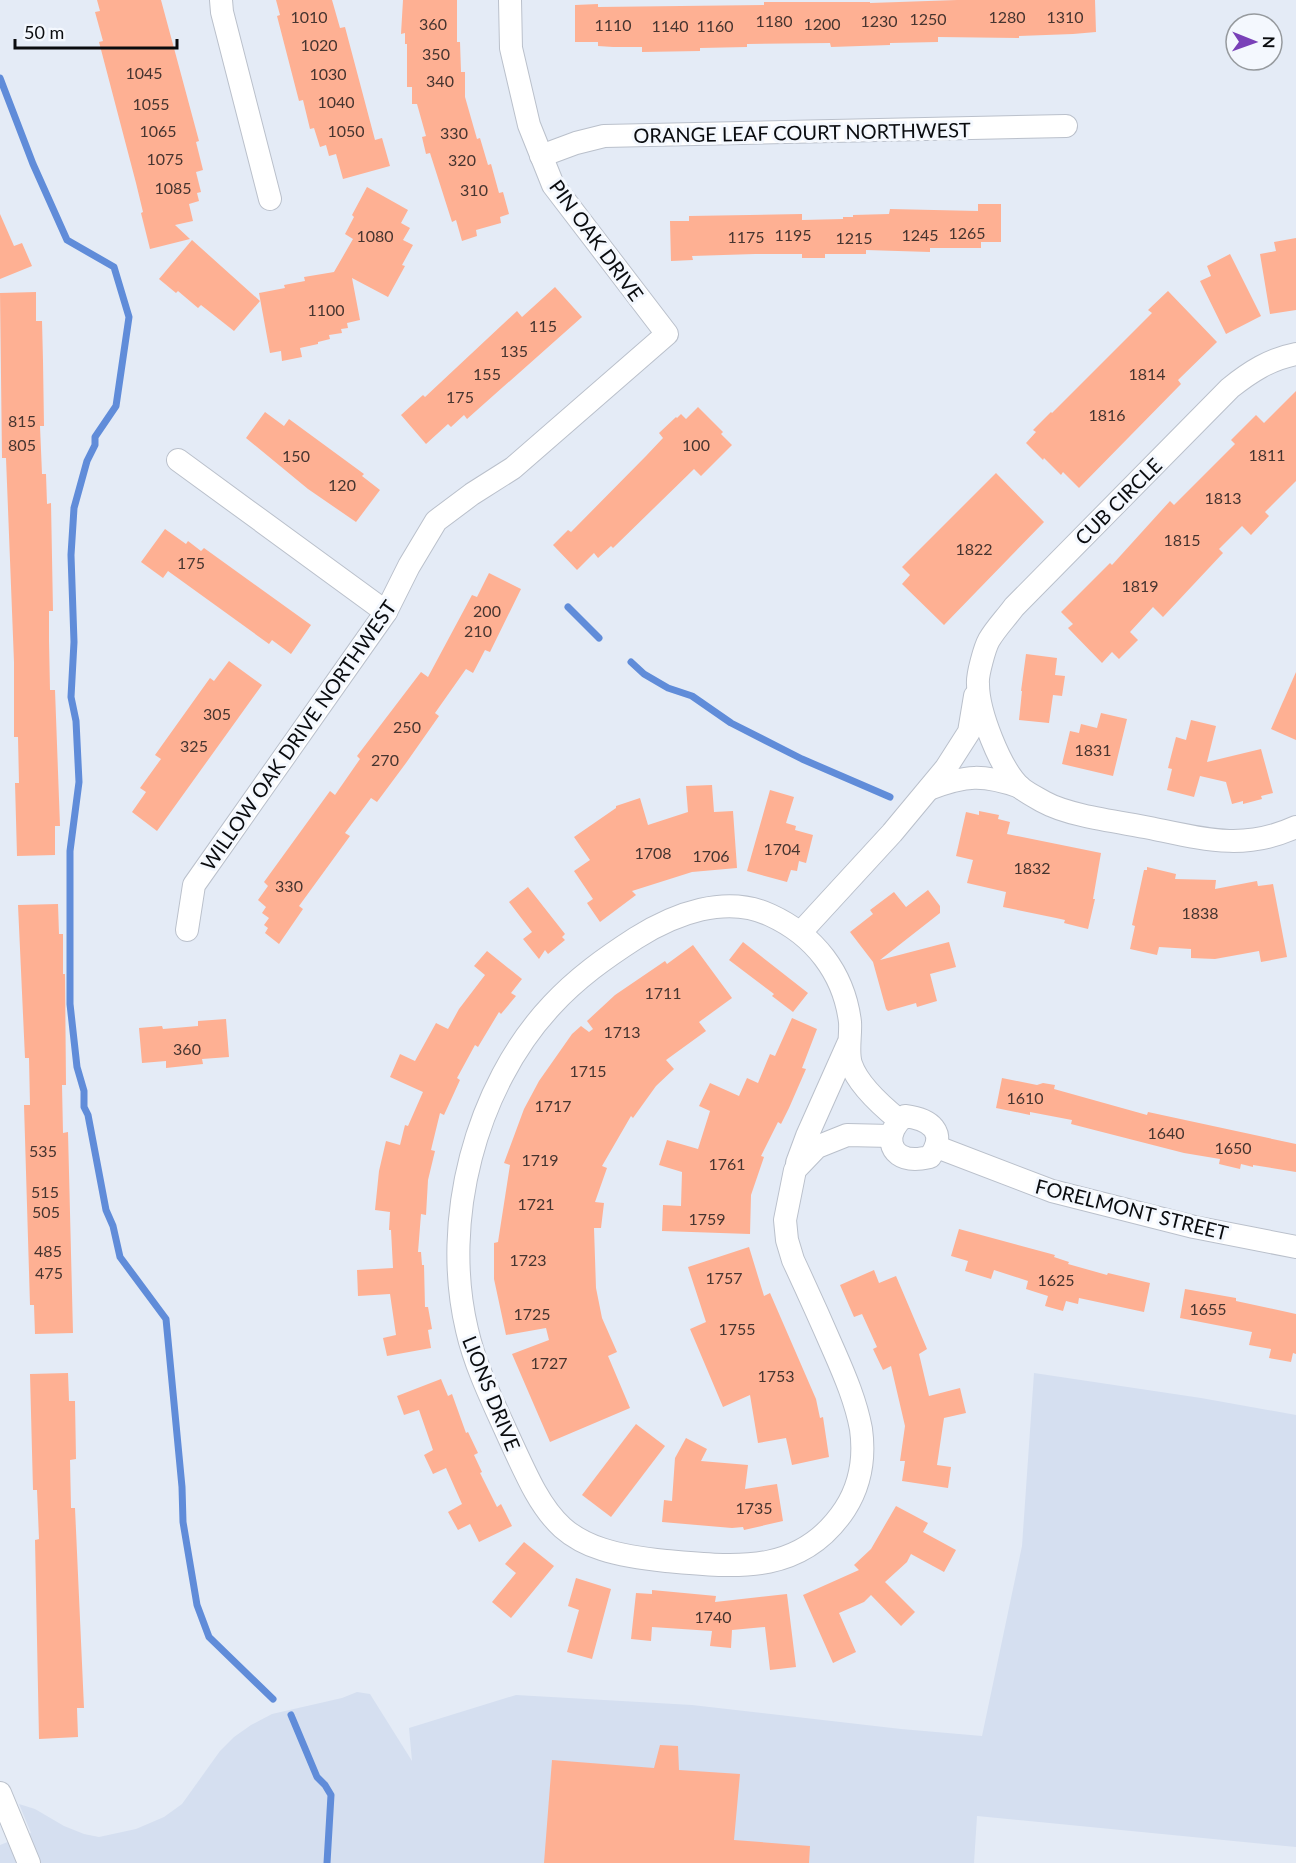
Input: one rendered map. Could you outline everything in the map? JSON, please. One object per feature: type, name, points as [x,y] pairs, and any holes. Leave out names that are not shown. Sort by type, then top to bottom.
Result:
[{"type":"street","points":[[221,0],[222,12],[270,199]]},
{"type":"street","name":"PIN OAK DRIVE","points":[[510,0],[511,48],[529,125],[553,185],[667,334]]},
{"type":"street","name":"ORANGE LEAF COURT NORTHWEST","points":[[541,156],[576,143],[604,136],[1066,126]]},
{"type":"street","name":"WILLOW OAK DRIVE NORTHWEST","points":[[187,930],[194,885],[386,612],[409,566],[436,521],[472,494],[513,468],[667,334]]},
{"type":"street","name":"CUB CIRCLE","points":[[801,932],[892,833],[958,751],[969,732],[977,682],[988,641],[1014,607],[1230,388],[1266,363],[1296,354]]},
{"type":"street","points":[[178,460],[386,612]]},
{"type":"street","name":"CUB CIRCLE","points":[[977,682],[985,719],[994,744],[1020,787]]},
{"type":"street","name":"CUB CIRCLE","points":[[929,789],[956,779],[980,777],[1020,787],[1046,803],[1064,810],[1206,840],[1254,841],[1277,836],[1296,827]]},
{"type":"street","name":"LIONS DRIVE","points":[[850,1038],[807,1136],[795,1170],[786,1220],[787,1240],[793,1260],[855,1403],[861,1429],[863,1454],[859,1482],[850,1500],[830,1528],[815,1542],[781,1560],[739,1566],[633,1557],[602,1550],[581,1542],[558,1524],[533,1488],[473,1354],[466,1328],[458,1269],[458,1238],[462,1201],[483,1116],[514,1057],[550,1007],[585,973],[644,933],[692,911],[733,907],[766,913],[801,932],[833,970],[843,991],[848,1010],[850,1038],[851,1063],[865,1087],[883,1107],[895,1128]]},
{"type":"street","points":[[905,1116],[918,1118],[932,1125],[938,1135],[937,1147],[930,1157],[914,1160],[900,1155],[891,1145],[895,1128],[905,1116]]},
{"type":"street","points":[[795,1170],[817,1147],[847,1135],[895,1128]]},
{"type":"street","name":"FORELMONT STREET","points":[[937,1147],[1052,1191],[1194,1227],[1296,1247]]},
{"type":"street","points":[[0,1793],[29,1863]]},
{"type":"shaded area","points":[[1034,1373],[1296,1415],[1296,1847],[977,1816],[974,1863],[0,1863],[0,1845],[31,1833],[19,1804],[35,1809],[64,1826],[84,1834],[99,1837],[136,1829],[164,1817],[182,1804],[220,1751],[251,1725],[272,1714],[342,1698],[357,1692],[370,1694],[412,1761],[409,1728],[516,1695],[692,1705],[982,1736],[1022,1546]]},
{"type":"building","points":[[97,0],[161,0],[199,141],[196,142],[203,170],[196,172],[201,192],[197,193],[199,201],[189,204],[193,221],[175,225],[190,239],[150,249],[136,183],[99,42],[103,41],[95,12],[100,11]]},
{"type":"building","points":[[276,0],[332,0],[340,28],[345,27],[375,140],[382,138],[390,166],[343,179],[336,154],[329,156],[326,145],[320,147],[314,128],[310,129],[303,100],[299,101],[277,16],[280,15]]},
{"type":"building","points":[[403,0],[457,0],[457,42],[460,42],[461,72],[465,72],[465,97],[477,139],[480,138],[488,165],[491,164],[499,193],[503,192],[509,214],[500,217],[501,223],[476,230],[477,236],[462,241],[456,220],[452,222],[430,153],[426,154],[422,137],[426,136],[417,104],[412,104],[412,87],[407,87],[407,44],[405,44],[405,33],[401,34]]},
{"type":"building","points":[[957,0],[1095,0],[1096,32],[1019,36],[1019,38],[938,37],[938,42],[890,43],[890,45],[831,47],[830,43],[747,44],[747,47],[700,48],[700,51],[642,52],[642,47],[598,46],[598,42],[575,42],[575,5],[598,4],[598,7],[764,5],[764,2],[870,3]]},
{"type":"building","points":[[367,187],[408,210],[401,223],[410,228],[403,240],[413,245],[402,265],[405,266],[388,297],[352,278],[360,320],[347,323],[348,328],[341,329],[342,333],[329,335],[330,339],[300,348],[302,357],[282,361],[281,351],[270,353],[259,293],[305,281],[304,277],[334,272],[353,239],[345,234]]},
{"type":"building","points":[[978,204],[1001,204],[1001,242],[981,242],[981,248],[930,248],[930,252],[866,250],[866,254],[825,254],[825,258],[802,258],[802,254],[692,256],[693,260],[671,261],[670,221],[689,221],[689,216],[802,214],[802,220],[843,219],[843,217],[853,217],[853,215],[889,214],[890,209],[978,211]]},
{"type":"building","points":[[0,214],[14,246],[22,243],[32,266],[0,279]]},
{"type":"building","points":[[1296,238],[1296,310],[1270,314],[1260,254],[1276,251],[1274,242]]},
{"type":"building","points":[[192,240],[260,301],[234,331],[201,305],[198,308],[159,279]]},
{"type":"building","points":[[1230,254],[1261,316],[1226,334],[1200,281],[1211,276],[1207,266]]},
{"type":"building","points":[[555,287],[582,317],[467,419],[464,415],[451,427],[448,424],[426,444],[401,415],[423,395],[425,397],[517,311],[522,317]]},
{"type":"building","points":[[1168,291],[1217,342],[1178,380],[1181,384],[1079,488],[1063,472],[1061,475],[1044,458],[1043,460],[1026,443],[1036,432],[1033,430],[1152,313],[1148,310]]},
{"type":"building","points":[[36,292],[36,321],[42,321],[44,426],[40,426],[42,474],[46,474],[47,504],[51,503],[53,611],[49,611],[50,690],[55,690],[60,826],[55,826],[55,855],[17,856],[15,783],[19,783],[18,737],[14,737],[14,662],[6,458],[2,458],[0,293]]},
{"type":"building","points":[[1296,391],[1296,481],[1265,512],[1269,516],[1251,535],[1242,526],[1219,549],[1223,553],[1163,617],[1153,607],[1130,632],[1138,640],[1119,659],[1112,652],[1102,663],[1068,628],[1073,624],[1061,612],[1110,563],[1112,565],[1170,501],[1174,505],[1235,444],[1231,440],[1256,415],[1264,423]]},
{"type":"building","points":[[698,407],[723,432],[721,434],[732,445],[701,476],[694,469],[613,548],[611,546],[598,558],[594,553],[577,570],[553,545],[568,530],[571,532],[646,456],[663,438],[659,433],[676,417],[681,414],[686,419]]},
{"type":"building","points":[[265,412],[284,426],[289,419],[364,474],[362,476],[380,490],[356,522],[308,489],[246,438]]},
{"type":"building","points":[[996,473],[1044,522],[944,625],[902,584],[910,575],[902,567]]},
{"type":"building","points":[[165,529],[186,544],[188,541],[201,551],[204,548],[311,625],[291,654],[272,640],[269,644],[168,571],[163,578],[141,562]]},
{"type":"building","points":[[489,573],[521,589],[490,652],[485,650],[473,673],[466,669],[435,713],[439,716],[406,763],[377,802],[371,798],[345,833],[350,836],[299,906],[303,909],[279,944],[265,933],[268,928],[264,925],[269,918],[262,913],[266,907],[258,900],[268,886],[264,882],[330,791],[335,795],[360,759],[357,756],[421,672],[428,677],[472,595],[477,597]]},
{"type":"building","points":[[1026,654],[1057,658],[1055,675],[1065,676],[1062,696],[1053,695],[1049,723],[1019,720]]},
{"type":"building","points":[[229,661],[262,685],[157,831],[132,812],[146,792],[140,788],[161,759],[155,755],[210,678],[214,681]]},
{"type":"building","points":[[1296,672],[1296,740],[1271,729]]},
{"type":"building","points":[[1101,713],[1127,719],[1113,776],[1062,764],[1070,731],[1079,733],[1081,724],[1097,728]]},
{"type":"building","points":[[1191,720],[1216,726],[1207,762],[1261,749],[1273,793],[1261,796],[1262,799],[1243,804],[1243,801],[1232,804],[1226,782],[1200,776],[1194,797],[1167,790],[1172,769],[1168,768],[1176,737],[1186,740]]},
{"type":"building","points":[[712,785],[714,812],[733,811],[737,868],[692,872],[632,891],[636,895],[600,922],[587,903],[593,899],[574,871],[590,860],[574,837],[616,806],[640,798],[648,825],[688,812],[686,786]]},
{"type":"building","points":[[770,790],[794,797],[786,823],[796,826],[795,830],[813,835],[806,863],[799,861],[797,871],[791,870],[787,882],[747,871]]},
{"type":"building","points":[[979,811],[999,815],[998,819],[1010,822],[1007,834],[1101,853],[1093,899],[1095,899],[1088,929],[1064,923],[1065,920],[1003,907],[1006,892],[967,883],[973,860],[956,856],[966,812],[979,815]]},
{"type":"building","points":[[1147,867],[1176,874],[1175,879],[1216,880],[1215,889],[1257,881],[1258,886],[1273,884],[1287,957],[1261,962],[1259,951],[1215,959],[1191,958],[1191,949],[1159,947],[1157,955],[1130,949],[1135,926],[1132,925],[1144,870],[1147,870]]},
{"type":"building","points":[[528,887],[565,934],[562,937],[565,940],[548,954],[545,950],[539,959],[523,939],[532,932],[509,902]]},
{"type":"building","points":[[928,890],[940,906],[940,913],[880,960],[949,942],[956,967],[930,974],[937,1001],[917,1007],[916,1003],[888,1011],[873,962],[850,932],[873,914],[870,910],[894,892],[906,907]]},
{"type":"building","points":[[58,904],[59,934],[63,934],[63,974],[65,974],[66,1085],[62,1085],[63,1133],[68,1132],[73,1333],[35,1334],[34,1305],[30,1305],[24,1105],[30,1105],[29,1058],[25,1058],[18,905]]},
{"type":"building","points":[[743,942],[808,993],[793,1012],[772,996],[774,994],[729,960]]},
{"type":"building","points":[[693,945],[732,998],[699,1022],[706,1031],[666,1060],[674,1069],[656,1086],[633,1118],[631,1116],[602,1166],[607,1168],[595,1202],[604,1203],[601,1228],[594,1228],[596,1288],[602,1318],[617,1352],[608,1356],[630,1408],[550,1442],[512,1354],[549,1340],[546,1328],[506,1335],[494,1279],[494,1243],[498,1242],[510,1165],[504,1163],[524,1109],[539,1081],[572,1034],[581,1026],[589,1032],[593,1029],[587,1021],[615,995],[665,961],[667,964]]},
{"type":"building","points":[[487,951],[522,979],[511,993],[516,996],[501,1014],[499,1012],[478,1047],[475,1045],[457,1078],[460,1080],[444,1115],[440,1113],[431,1150],[435,1151],[428,1180],[426,1215],[421,1214],[418,1252],[421,1252],[422,1265],[424,1265],[425,1307],[428,1307],[432,1329],[428,1330],[431,1348],[387,1356],[383,1338],[396,1335],[390,1294],[358,1296],[357,1270],[393,1268],[391,1230],[389,1230],[390,1212],[375,1210],[379,1171],[386,1141],[400,1145],[405,1125],[408,1126],[423,1092],[390,1077],[400,1054],[415,1061],[436,1023],[448,1029],[459,1009],[485,975],[474,966]]},
{"type":"building","points":[[792,1018],[817,1029],[802,1068],[806,1069],[789,1108],[781,1124],[778,1122],[761,1156],[764,1157],[751,1195],[750,1234],[662,1231],[663,1205],[681,1206],[682,1172],[659,1165],[667,1140],[698,1149],[710,1111],[699,1106],[710,1083],[739,1096],[747,1078],[758,1083],[770,1054],[775,1056]]},
{"type":"building","points":[[226,1019],[229,1057],[202,1059],[203,1064],[166,1068],[166,1061],[142,1063],[139,1028],[162,1026],[163,1029],[198,1026],[198,1021]]},
{"type":"building","points":[[1002,1078],[1037,1085],[1043,1083],[1055,1085],[1054,1089],[1147,1115],[1148,1112],[1296,1144],[1296,1172],[1241,1164],[1240,1169],[1219,1164],[1220,1159],[1184,1153],[1071,1124],[1072,1120],[996,1108]]},
{"type":"building","points":[[959,1229],[1055,1255],[1054,1257],[1069,1262],[1068,1264],[1107,1275],[1108,1273],[1150,1283],[1144,1312],[1079,1298],[1078,1304],[1066,1301],[1063,1311],[1045,1306],[1048,1296],[1026,1289],[1028,1281],[994,1270],[991,1279],[965,1271],[968,1261],[951,1256]]},
{"type":"building","points":[[749,1247],[764,1296],[770,1293],[816,1399],[820,1418],[823,1417],[829,1457],[792,1465],[786,1438],[758,1443],[750,1395],[723,1407],[690,1329],[706,1322],[688,1267]]},
{"type":"building","points":[[874,1270],[879,1283],[896,1276],[927,1349],[919,1354],[929,1396],[960,1388],[966,1413],[944,1418],[937,1465],[951,1467],[948,1488],[902,1481],[905,1461],[900,1461],[905,1426],[891,1366],[883,1370],[873,1349],[877,1347],[862,1314],[854,1317],[840,1285]]},
{"type":"building","points":[[1185,1289],[1236,1298],[1236,1301],[1296,1314],[1296,1354],[1293,1353],[1291,1362],[1269,1358],[1271,1349],[1249,1345],[1252,1332],[1180,1318]]},
{"type":"building","points":[[68,1373],[69,1401],[75,1401],[76,1459],[70,1460],[71,1508],[75,1508],[84,1708],[77,1708],[78,1737],[39,1739],[35,1540],[39,1539],[37,1490],[33,1490],[30,1374]]},
{"type":"building","points":[[441,1379],[448,1396],[452,1394],[466,1433],[468,1432],[478,1453],[474,1455],[482,1472],[480,1473],[497,1507],[501,1504],[512,1526],[479,1542],[470,1524],[458,1530],[448,1512],[462,1504],[446,1468],[433,1474],[424,1455],[433,1450],[419,1410],[404,1415],[397,1396]]},
{"type":"building","points":[[636,1424],[665,1446],[611,1517],[582,1495]]},
{"type":"building","points":[[686,1438],[707,1449],[701,1461],[748,1465],[745,1489],[777,1484],[783,1521],[744,1530],[743,1527],[662,1522],[664,1500],[672,1501],[675,1458]]},
{"type":"building","points":[[896,1506],[928,1523],[923,1532],[956,1550],[944,1572],[911,1554],[907,1562],[885,1582],[915,1612],[901,1626],[871,1595],[864,1602],[839,1613],[856,1652],[833,1663],[803,1595],[859,1570],[854,1565],[871,1549]]},
{"type":"building","points":[[524,1542],[554,1566],[511,1618],[492,1602],[516,1573],[505,1564]]},
{"type":"building","points":[[576,1578],[611,1589],[592,1659],[567,1652],[579,1610],[568,1606]]},
{"type":"building","points":[[652,1590],[716,1596],[715,1602],[787,1594],[796,1667],[770,1670],[765,1627],[732,1630],[731,1648],[710,1646],[712,1631],[652,1627],[651,1641],[631,1639],[636,1593],[652,1594]]},
{"type":"building","points":[[660,1745],[678,1746],[679,1770],[740,1774],[734,1840],[810,1846],[809,1863],[544,1863],[552,1760],[654,1768]]},
{"type":"waterway","points":[[0,78],[33,164],[67,240],[114,267],[129,317],[116,406],[95,437],[95,445],[87,461],[74,508],[71,555],[74,642],[71,697],[76,721],[79,782],[70,851],[70,1004],[77,1067],[84,1091],[84,1107],[88,1115],[106,1210],[113,1226],[120,1257],[166,1319],[182,1487],[183,1522],[197,1605],[209,1637],[273,1699]]},
{"type":"waterway","points":[[568,607],[599,638]]},
{"type":"waterway","points":[[631,662],[644,674],[668,688],[692,696],[731,723],[802,759],[890,797]]},
{"type":"waterway","points":[[291,1715],[317,1777],[331,1795],[327,1863]]}]
